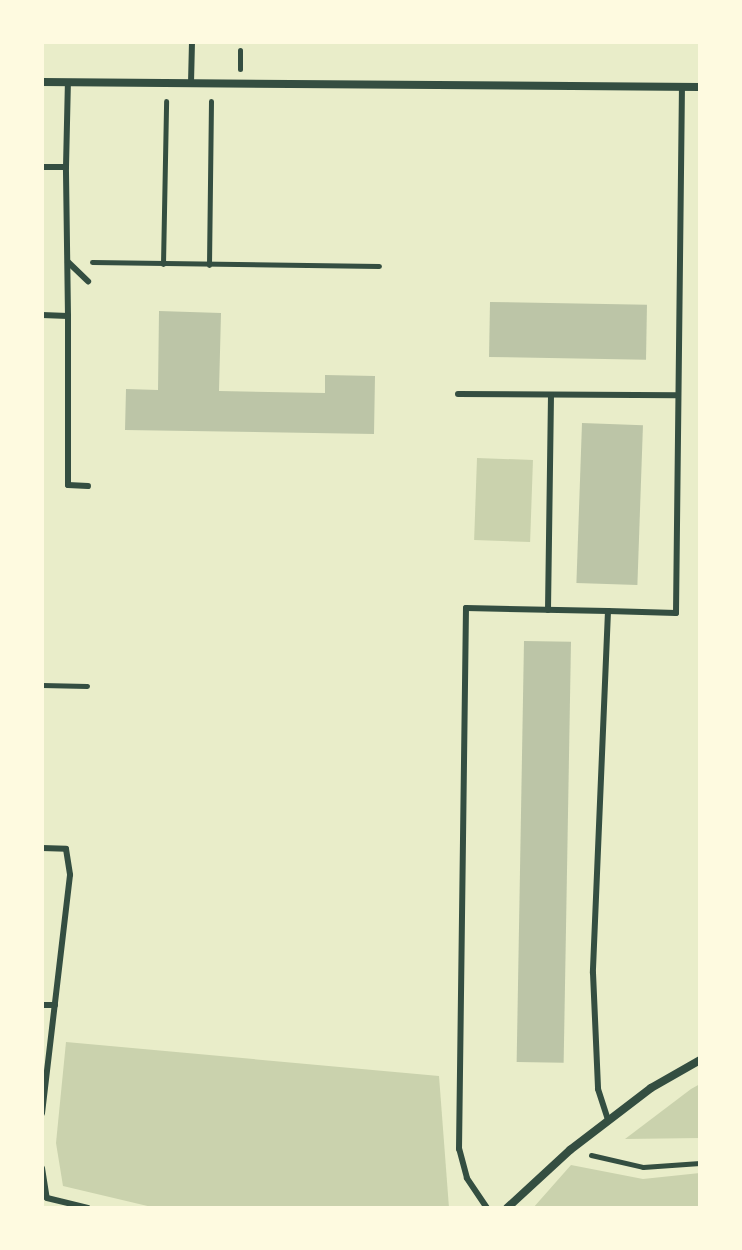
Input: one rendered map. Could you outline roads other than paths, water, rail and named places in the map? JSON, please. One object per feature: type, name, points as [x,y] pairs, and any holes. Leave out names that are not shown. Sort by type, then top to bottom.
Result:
[{"type":"street","points":[[42,82],[700,87]]},
{"type":"street","points":[[507,1208],[608,1120],[651,1088],[700,1060]]},
{"type":"lane","points":[[191,83],[192,42]]},
{"type":"lane","points":[[68,82],[68,485],[88,486]]},
{"type":"lane","points":[[487,1208],[467,1178],[459,1149],[466,608],[676,613],[682,87]]},
{"type":"lane","points":[[42,167],[66,167]]},
{"type":"lane","points":[[67,262],[88,281]]},
{"type":"lane","points":[[42,315],[68,316]]},
{"type":"lane","points":[[458,394],[678,395]]},
{"type":"lane","points":[[548,610],[551,395]]},
{"type":"lane","points":[[608,611],[593,973],[598,1089],[608,1120]]},
{"type":"lane","points":[[42,848],[66,849],[70,875],[42,1113]]},
{"type":"lane","points":[[42,1005],[55,1005]]},
{"type":"lane","points":[[42,1168],[47,1198],[88,1208]]}]
